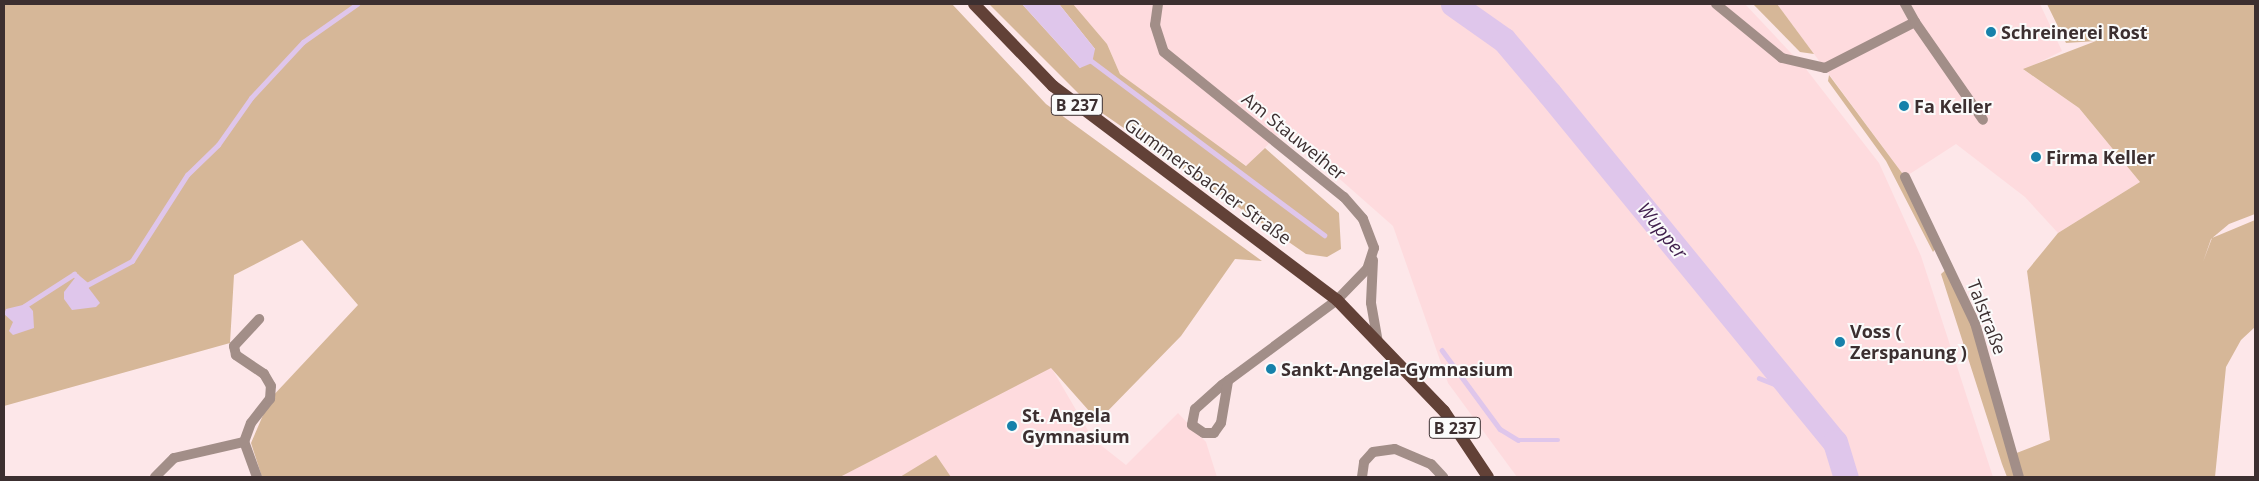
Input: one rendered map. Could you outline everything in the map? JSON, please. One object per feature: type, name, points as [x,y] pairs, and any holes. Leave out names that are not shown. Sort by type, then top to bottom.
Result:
[{"type":"main road","name":"Gummersbacher Straße","points":[[974,4],[1053,86],[1337,300],[1444,411],[1488,477]]},
{"type":"street","name":"Am Stauweiher","points":[[1158,4],[1155,25],[1164,52],[1344,197],[1371,234],[1373,258],[1371,303],[1378,341]]},
{"type":"street","points":[[1716,4],[1782,58],[1825,68],[1915,22]]},
{"type":"street","points":[[1905,4],[1915,22],[1983,120]]},
{"type":"street","name":"Talstraße","points":[[1905,177],[1975,322],[2019,477]]},
{"type":"street","points":[[1228,381],[1220,423],[1214,433],[1204,433],[1192,425],[1195,409],[1228,381],[1337,300],[1373,258]]},
{"type":"street","points":[[257,477],[244,442],[251,423],[270,399],[271,386],[264,374],[236,354],[234,346],[259,319]]},
{"type":"street","points":[[155,477],[174,458],[244,442]]},
{"type":"street","points":[[1362,477],[1364,462],[1373,452],[1394,449],[1431,464],[1443,477]]},
{"type":"shaded area","points":[[4,4],[952,4],[1046,104],[1262,261],[1235,259],[1181,336],[1098,421],[1051,368],[840,477],[262,477],[251,443],[270,399],[358,305],[302,240],[234,275],[230,343],[4,406]]},
{"type":"shaded area","points":[[989,4],[1022,4],[1080,68],[1095,49],[1059,4],[1073,4],[1107,44],[1120,74],[1246,166],[1265,148],[1339,213],[1341,249],[1327,257],[1306,254],[1089,104]]},
{"type":"shaded area","points":[[1022,4],[1059,4],[1095,49],[1092,63],[1080,68]]},
{"type":"shaded area","points":[[1073,4],[1745,4],[1806,69],[1879,163],[1921,256],[1993,477],[1517,477],[1448,383],[1393,226],[1283,129],[1247,166],[1199,134],[1120,74],[1107,44]]},
{"type":"shaded area","points":[[1753,4],[1777,4],[1814,54],[1800,52]]},
{"type":"shaded area","points":[[1777,4],[2040,4],[2062,51],[2024,70],[2079,108],[2140,182],[2058,233],[2025,197],[1956,144],[1905,177]]},
{"type":"shaded area","points":[[2047,4],[2255,4],[2255,214],[2229,224],[2212,238],[2255,220],[2255,327],[2241,340],[2226,367],[2215,477],[2007,477],[2002,464],[1941,274],[1949,267],[1975,323],[2014,454],[2050,440],[2027,271],[2058,233],[2140,182],[2079,108],[2023,69],[2096,41],[2066,43]]},
{"type":"shaded area","points":[[1829,75],[1905,177],[1938,245],[1933,252],[1886,161],[1828,81]]},
{"type":"shaded area","points":[[78,274],[100,303],[96,307],[72,310],[64,299],[64,292]]},
{"type":"shaded area","points":[[27,304],[33,311],[34,328],[13,335],[9,331],[13,322],[4,314],[6,309]]},
{"type":"shaded area","name":"St. Angela Gymnasium","points":[[1051,367],[1093,439],[1126,465],[1178,413],[1206,442],[1217,477],[840,477]]},
{"type":"shaded area","points":[[936,455],[951,477],[900,477]]},
{"type":"waterway","points":[[23,307],[74,274],[87,285],[132,261],[187,175],[218,145],[251,98],[303,42],[357,4]]},
{"type":"waterway","name":"Wupper","points":[[1453,4],[1504,40],[1549,93],[1835,442],[1846,477]]},
{"type":"waterway","points":[[1089,59],[1324,235]]},
{"type":"waterway","points":[[1442,350],[1500,429],[1518,440],[1558,440]]},
{"type":"waterway","points":[[1759,378],[1793,391]]},
{"type":"place","name":"Schreinerei Rost","points":[[1991,32]]},
{"type":"place","name":"Fa Keller","points":[[1904,106]]},
{"type":"place","name":"Firma Keller","points":[[2036,157]]},
{"type":"place","name":"Voss ( Zerspanung )","points":[[1840,342]]},
{"type":"place","name":"Sankt-Angela-Gymnasium","points":[[1271,369]]},
{"type":"place","name":"St. Angela Gymnasium","points":[[1012,426]]}]
